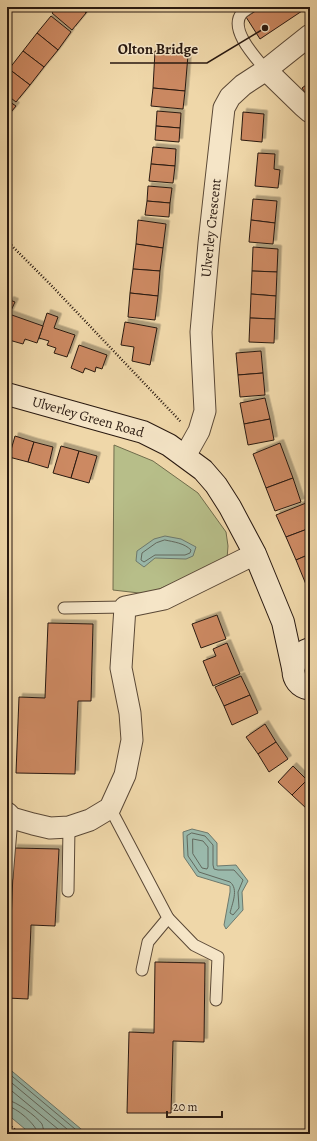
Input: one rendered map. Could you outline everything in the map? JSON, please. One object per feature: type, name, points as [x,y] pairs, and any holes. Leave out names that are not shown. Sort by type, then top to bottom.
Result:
[{"type":"street","name":"Ulverley Crescent","points":[[185,456],[196,437],[205,411],[201,332],[208,251],[224,108],[230,97],[239,89],[266,70],[310,35]]},
{"type":"street","points":[[266,70],[310,112]]},
{"type":"street","name":"Ulverley Green Road","points":[[7,394],[143,432],[170,445],[203,470],[216,485],[255,554],[283,622],[297,681],[309,690]]},
{"type":"street","points":[[10,816],[50,828],[69,827],[90,820],[110,808],[126,775],[132,740],[130,713],[121,668],[126,607],[164,599],[255,554]]},
{"type":"street","name":"Ulverley Green Road","points":[[283,622],[310,644]]},
{"type":"street","points":[[293,668],[298,656],[304,651],[310,649]]},
{"type":"lane","points":[[250,7],[242,13],[239,20],[241,36],[266,70]]},
{"type":"lane","points":[[64,608],[126,607]]},
{"type":"lane","points":[[110,808],[168,918],[194,945],[218,957],[216,1000]]},
{"type":"lane","points":[[7,878],[10,816]]},
{"type":"lane","points":[[68,891],[69,827]]},
{"type":"lane","points":[[142,970],[148,942],[168,918]]},
{"type":"path","points":[[7,241],[196,437]]},
{"type":"path","points":[[7,1123],[20,1134]]},
{"type":"green space","points":[[114,445],[153,461],[198,493],[226,532],[228,546],[227,559],[148,594],[113,590]]},
{"type":"water","points":[[165,536],[181,539],[196,547],[193,556],[186,559],[155,558],[144,567],[136,561],[137,551],[154,539]]},
{"type":"water","points":[[192,829],[208,833],[217,843],[217,866],[236,865],[248,881],[242,892],[243,910],[226,929],[224,925],[230,886],[197,876],[184,857],[183,832]]},
{"type":"water","points":[[7,1067],[87,1134],[31,1134],[7,1114]]},
{"type":"building","points":[[57,7],[80,7],[86,13],[72,30],[52,13]]},
{"type":"building","points":[[80,7],[91,7],[86,13]]},
{"type":"building","points":[[262,7],[308,7],[260,39],[246,17]]},
{"type":"building","points":[[51,16],[71,32],[58,50],[37,33]]},
{"type":"building","points":[[37,33],[58,50],[44,67],[23,51]]},
{"type":"building","points":[[23,51],[44,67],[30,85],[9,69]]},
{"type":"building","points":[[155,51],[188,55],[185,91],[153,88]]},
{"type":"building","points":[[9,69],[30,85],[16,102],[7,95],[7,71]]},
{"type":"building","points":[[310,82],[310,100],[302,88]]},
{"type":"building","points":[[153,88],[185,91],[183,109],[151,106]]},
{"type":"building","points":[[7,100],[16,106],[7,117]]},
{"type":"building","points":[[157,111],[181,113],[180,128],[156,126]]},
{"type":"building","points":[[243,112],[264,114],[262,142],[241,140]]},
{"type":"building","points":[[156,126],[180,128],[179,142],[155,140]]},
{"type":"building","points":[[153,147],[176,149],[175,166],[151,164]]},
{"type":"building","points":[[258,153],[275,154],[274,169],[280,170],[278,188],[255,186]]},
{"type":"building","points":[[151,164],[175,166],[173,183],[149,181]]},
{"type":"building","points":[[148,186],[172,188],[170,203],[147,201]]},
{"type":"building","points":[[253,199],[277,201],[275,223],[251,220]]},
{"type":"building","points":[[147,201],[170,203],[169,217],[145,215]]},
{"type":"building","points":[[138,220],[166,224],[163,248],[136,244]]},
{"type":"building","points":[[251,220],[275,223],[273,244],[249,242]]},
{"type":"building","points":[[136,244],[163,248],[160,271],[133,269]]},
{"type":"building","points":[[253,247],[278,249],[277,272],[252,271]]},
{"type":"building","points":[[133,269],[160,271],[158,296],[130,293]]},
{"type":"building","points":[[252,271],[277,272],[276,296],[251,294]]},
{"type":"building","points":[[130,293],[158,296],[155,320],[128,317]]},
{"type":"building","points":[[251,294],[276,296],[275,319],[250,318]]},
{"type":"building","points":[[10,300],[15,302],[7,319],[7,306]]},
{"type":"building","points":[[47,313],[58,317],[54,328],[75,335],[67,357],[54,353],[56,348],[47,345],[49,341],[39,338]]},
{"type":"building","points":[[9,314],[43,326],[37,343],[25,339],[23,344],[9,340],[11,336],[7,334],[7,319]]},
{"type":"building","points":[[250,318],[275,319],[274,343],[249,342]]},
{"type":"building","points":[[125,322],[157,328],[150,365],[132,361],[134,347],[121,345]]},
{"type":"building","points":[[79,345],[107,355],[102,369],[96,367],[95,372],[85,368],[83,373],[71,368]]},
{"type":"building","points":[[261,351],[263,373],[238,375],[236,353]]},
{"type":"building","points":[[263,373],[265,395],[240,397],[238,375]]},
{"type":"building","points":[[265,398],[270,419],[244,424],[240,403]]},
{"type":"building","points":[[270,419],[274,440],[248,445],[244,424]]},
{"type":"building","points":[[15,436],[34,442],[28,462],[9,457]]},
{"type":"building","points":[[34,442],[53,447],[48,468],[28,462]]},
{"type":"building","points":[[280,443],[293,478],[266,488],[253,454]]},
{"type":"building","points":[[61,446],[79,451],[71,478],[53,473]]},
{"type":"building","points":[[79,451],[97,456],[89,483],[71,478]]},
{"type":"building","points":[[293,478],[301,502],[275,511],[266,488]]},
{"type":"building","points":[[306,503],[310,511],[310,528],[286,537],[276,515]]},
{"type":"building","points":[[310,528],[310,554],[296,560],[286,537]]},
{"type":"building","points":[[310,554],[310,581],[305,582],[296,560]]},
{"type":"building","points":[[310,581],[310,594],[305,582]]},
{"type":"building","points":[[217,615],[226,639],[201,648],[192,624]]},
{"type":"building","points":[[48,623],[93,624],[91,701],[78,701],[75,774],[16,773],[19,697],[45,698]]},
{"type":"building","points":[[227,643],[240,674],[213,686],[203,661],[216,656],[213,649]]},
{"type":"building","points":[[241,676],[250,695],[224,706],[215,687]]},
{"type":"building","points":[[250,695],[258,713],[232,725],[224,706]]},
{"type":"building","points":[[265,724],[276,742],[258,754],[246,737]]},
{"type":"building","points":[[276,742],[288,759],[269,772],[258,754]]},
{"type":"building","points":[[293,766],[307,780],[292,795],[278,782]]},
{"type":"building","points":[[307,780],[310,782],[310,806],[307,809],[292,795]]},
{"type":"building","points":[[14,848],[59,849],[55,926],[31,925],[28,999],[7,998],[7,923],[11,923]]},
{"type":"building","points":[[155,962],[205,963],[204,1042],[173,1041],[171,1113],[127,1113],[129,1032],[154,1033]]},
{"type":"place","name":"Olton Bridge","points":[[265,28]]}]
